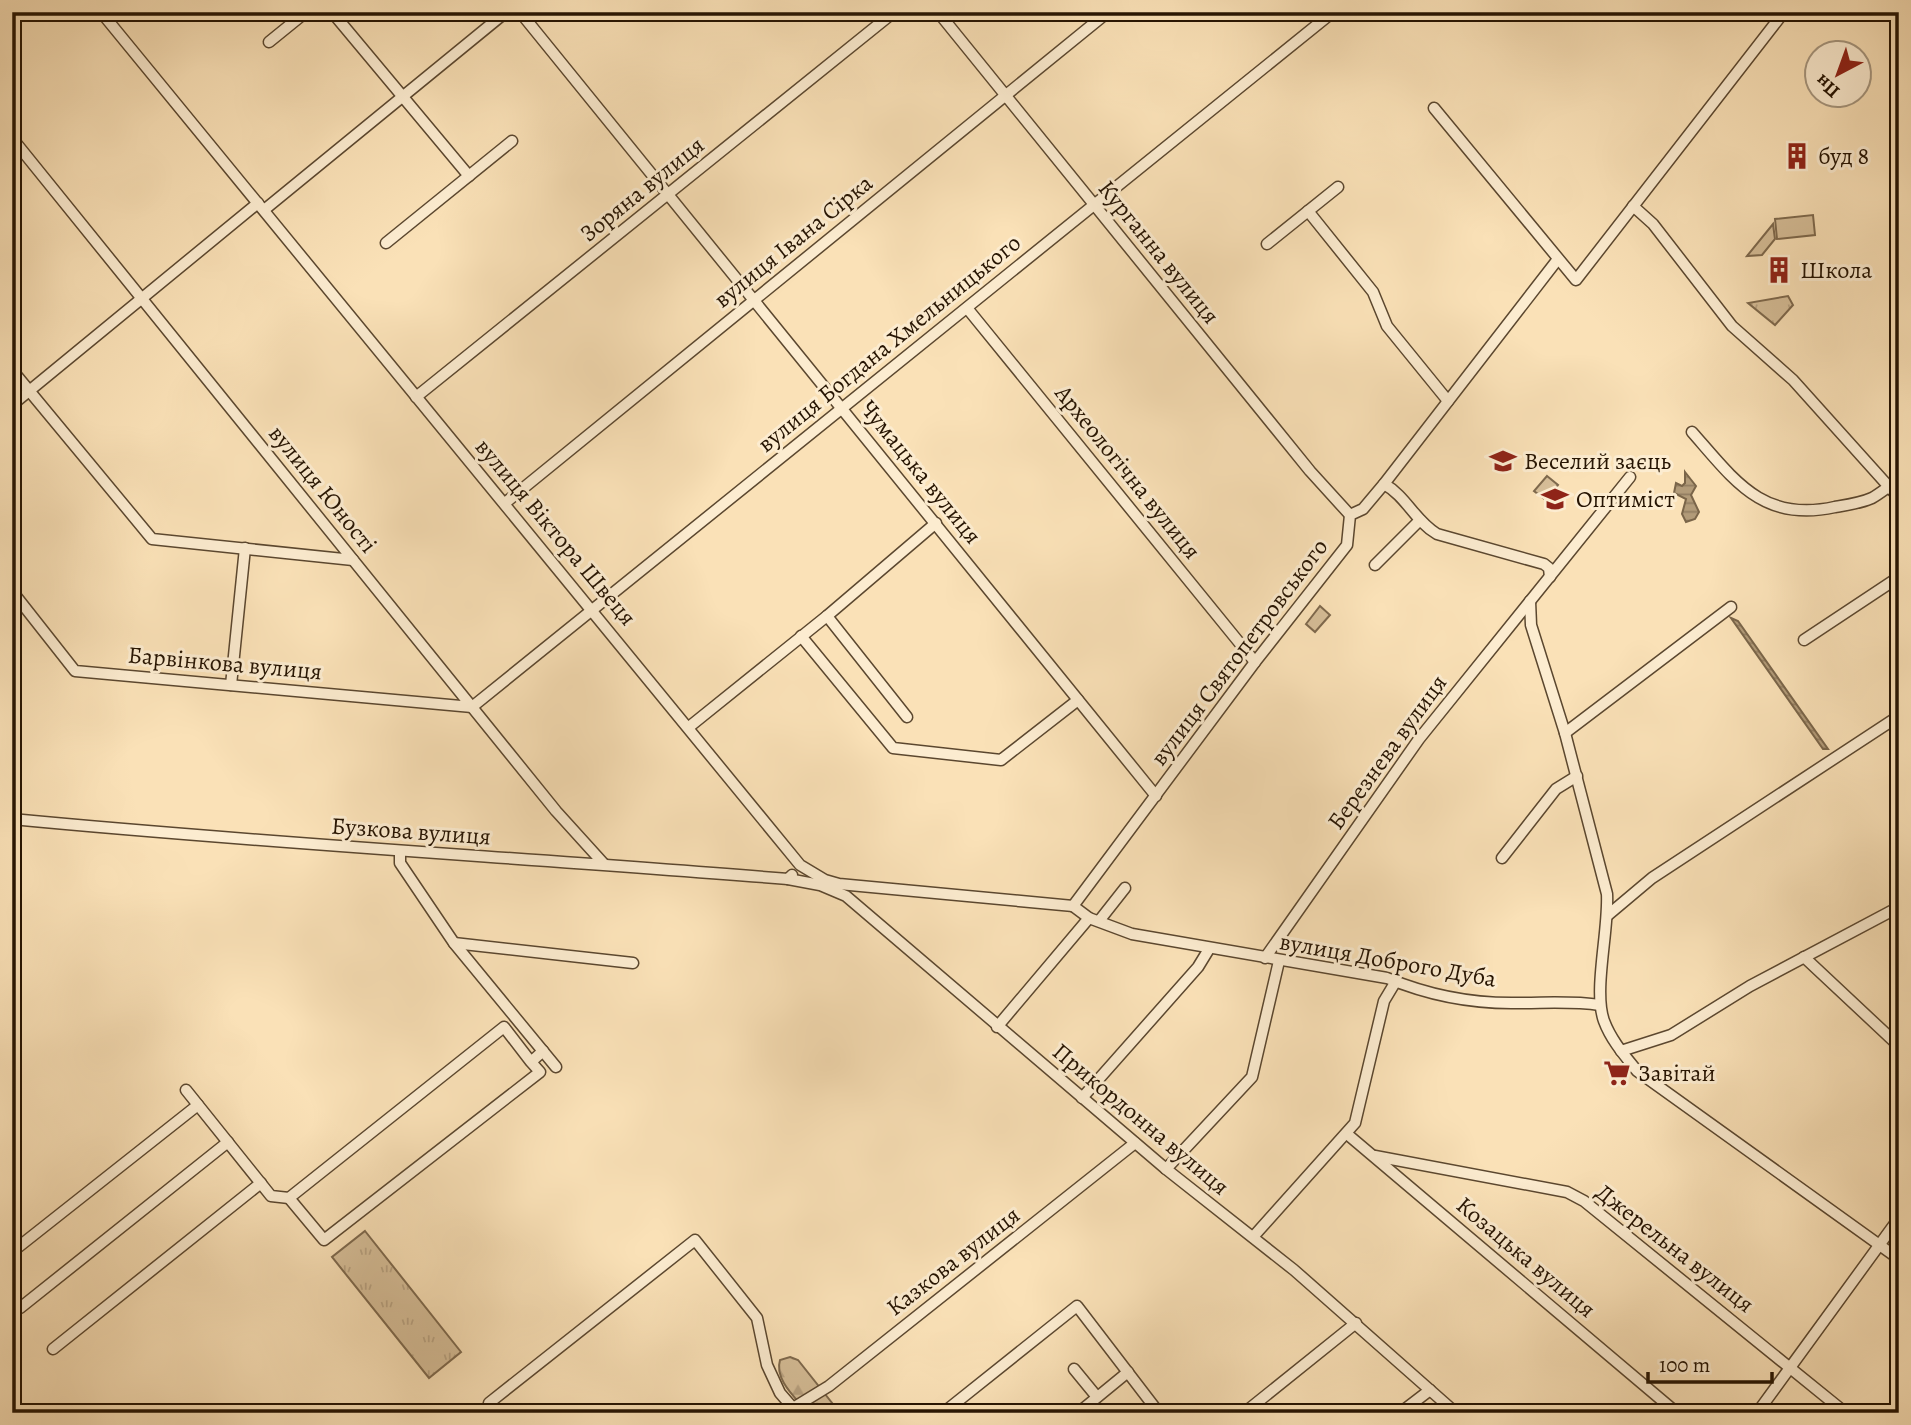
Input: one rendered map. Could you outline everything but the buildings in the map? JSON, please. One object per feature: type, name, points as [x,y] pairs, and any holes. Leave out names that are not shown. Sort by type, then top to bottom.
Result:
[{"type":"street","name":"вулиця Віктора Швеця","points":[[101,12],[800,865],[825,880],[839,884],[1073,906]]},
{"type":"street","points":[[269,42],[306,12]]},
{"type":"street","points":[[332,12],[469,176]]},
{"type":"street","points":[[12,405],[140,300],[405,97],[506,12]]},
{"type":"street","name":"Чумацька вулиця","points":[[520,12],[1156,796]]},
{"type":"street","name":"Зоряна вулиця","points":[[416,397],[894,12]]},
{"type":"street","name":"Курганна вулиця","points":[[938,12],[1310,471],[1350,515]]},
{"type":"street","name":"вулиця Івана Сірка","points":[[505,503],[1007,97],[1108,12]]},
{"type":"street","name":"вулиця Богдана Хмельницького","points":[[472,707],[1333,12]]},
{"type":"street","points":[[1434,108],[1576,280],[1784,12]]},
{"type":"street","points":[[1890,12],[1899,19]]},
{"type":"street","name":"вулиця Юності","points":[[12,138],[140,300],[556,811],[604,864]]},
{"type":"street","points":[[386,243],[512,141]]},
{"type":"street","points":[[1268,244],[1338,187]]},
{"type":"street","points":[[1633,206],[1653,224],[1732,326],[1793,380],[1899,498]]},
{"type":"street","points":[[1308,211],[1373,292],[1387,326],[1448,401]]},
{"type":"street","points":[[1350,515],[1363,509],[1384,484],[1558,259]]},
{"type":"street","name":"Археологічна вулиця","points":[[967,308],[1255,662]]},
{"type":"street","points":[[12,370],[152,539],[353,560]]},
{"type":"street","points":[[1692,432],[1730,476],[1756,497],[1786,511],[1817,511],[1855,503],[1872,497],[1899,480]]},
{"type":"street","name":"Березнева вулиця","points":[[1265,958],[1419,739],[1630,477]]},
{"type":"street","points":[[1384,484],[1398,493],[1420,520],[1437,534],[1544,564],[1549,568],[1550,577]]},
{"type":"street","name":"вулиця Святопетровського","points":[[1073,906],[1255,662],[1347,545],[1350,515]]},
{"type":"street","points":[[1376,565],[1420,520]]},
{"type":"street","points":[[689,727],[827,616],[936,523]]},
{"type":"street","points":[[231,685],[245,548]]},
{"type":"street","points":[[1804,640],[1899,577]]},
{"type":"street","name":"Барвінкова вулиця","points":[[13,593],[75,671],[472,707]]},
{"type":"street","points":[[1530,601],[1531,625],[1565,733],[1602,873],[1608,915],[1600,1005],[1604,1020],[1621,1051],[1637,1071],[1899,1259]]},
{"type":"street","points":[[1565,733],[1731,607]]},
{"type":"street","points":[[827,616],[907,717]]},
{"type":"street","points":[[802,636],[893,748],[1001,760],[1078,700]]},
{"type":"street","points":[[1608,915],[1652,878],[1899,716]]},
{"type":"street","points":[[1502,858],[1556,789],[1577,776]]},
{"type":"street","name":"Бузкова вулиця","points":[[12,819],[400,853],[604,864],[788,879]]},
{"type":"street","points":[[400,853],[400,863],[454,943],[556,1068]]},
{"type":"street","points":[[788,879],[800,865]]},
{"type":"street","name":"Прикордонна вулиця","points":[[788,879],[820,885],[846,896],[1135,1143],[1356,1324],[1456,1413]]},
{"type":"street","points":[[997,1027],[1125,888]]},
{"type":"street","name":"вулиця Доброго Дуба","points":[[1073,906],[1094,920],[1132,934],[1396,981],[1423,991],[1468,999],[1517,1003],[1569,1000],[1600,1005]]},
{"type":"street","points":[[1621,1051],[1671,1035],[1804,957],[1899,907]]},
{"type":"street","points":[[454,943],[633,962]]},
{"type":"street","points":[[1083,1098],[1198,967],[1209,949]]},
{"type":"street","points":[[1804,957],[1899,1046]]},
{"type":"street","points":[[1166,1169],[1252,1077],[1279,961]]},
{"type":"street","points":[[1253,1237],[1347,1134],[1358,1116],[1384,1001],[1396,981]]},
{"type":"street","points":[[186,1090],[271,1196],[289,1198],[324,1240],[540,1072],[503,1027],[289,1198]]},
{"type":"street","points":[[531,1062],[543,1051]]},
{"type":"street","points":[[12,1252],[198,1105]]},
{"type":"street","name":"Козацька вулиця","points":[[1347,1134],[1677,1413]]},
{"type":"street","points":[[20,1308],[228,1142]]},
{"type":"street","name":"Казкова вулиця","points":[[489,1403],[695,1240],[757,1318],[767,1365],[780,1393],[793,1408],[829,1386],[1135,1143]]},
{"type":"street","name":"Джерельна вулиця","points":[[1375,1156],[1567,1192],[1584,1201],[1842,1410]]},
{"type":"street","points":[[53,1349],[261,1184]]},
{"type":"street","points":[[1756,1413],[1899,1218]]},
{"type":"street","points":[[943,1413],[1077,1306],[1159,1413]]},
{"type":"street","points":[[1244,1413],[1356,1324]]},
{"type":"street","points":[[1074,1369],[1097,1397]]},
{"type":"street","points":[[1078,1413],[1128,1372]]},
{"type":"street","points":[[1400,1413],[1430,1390]]},
{"type":"green space","points":[[1813,215],[1815,235],[1777,239],[1775,219]]},
{"type":"green space","points":[[1773,224],[1775,239],[1762,255],[1747,256]]},
{"type":"green space","points":[[1788,296],[1793,305],[1775,325],[1748,303]]},
{"type":"green space","points":[[1547,476],[1558,485],[1546,500],[1534,491]]},
{"type":"green space","points":[[1320,606],[1330,615],[1315,632],[1306,624]]},
{"type":"green space","points":[[365,1231],[461,1352],[429,1378],[332,1257]]},
{"type":"green space","points":[[790,1357],[798,1360],[840,1413],[808,1413],[780,1375],[780,1360]]},
{"type":"shaded area","points":[[1685,472],[1696,486],[1691,495],[1699,512],[1695,519],[1686,522],[1682,514],[1686,499],[1674,493],[1676,483],[1682,486],[1685,483]]},
{"type":"shaded area","points":[[1731,618],[1738,621],[1828,749],[1823,749]]},
{"type":"place","name":"буд 8","points":[[1797,156]]},
{"type":"place","name":"Школа","points":[[1779,270]]},
{"type":"place","name":"Веселий заєць","points":[[1503,461]]},
{"type":"place","name":"Оптиміст","points":[[1555,499]]},
{"type":"place","name":"Завітай","points":[[1617,1073]]}]
